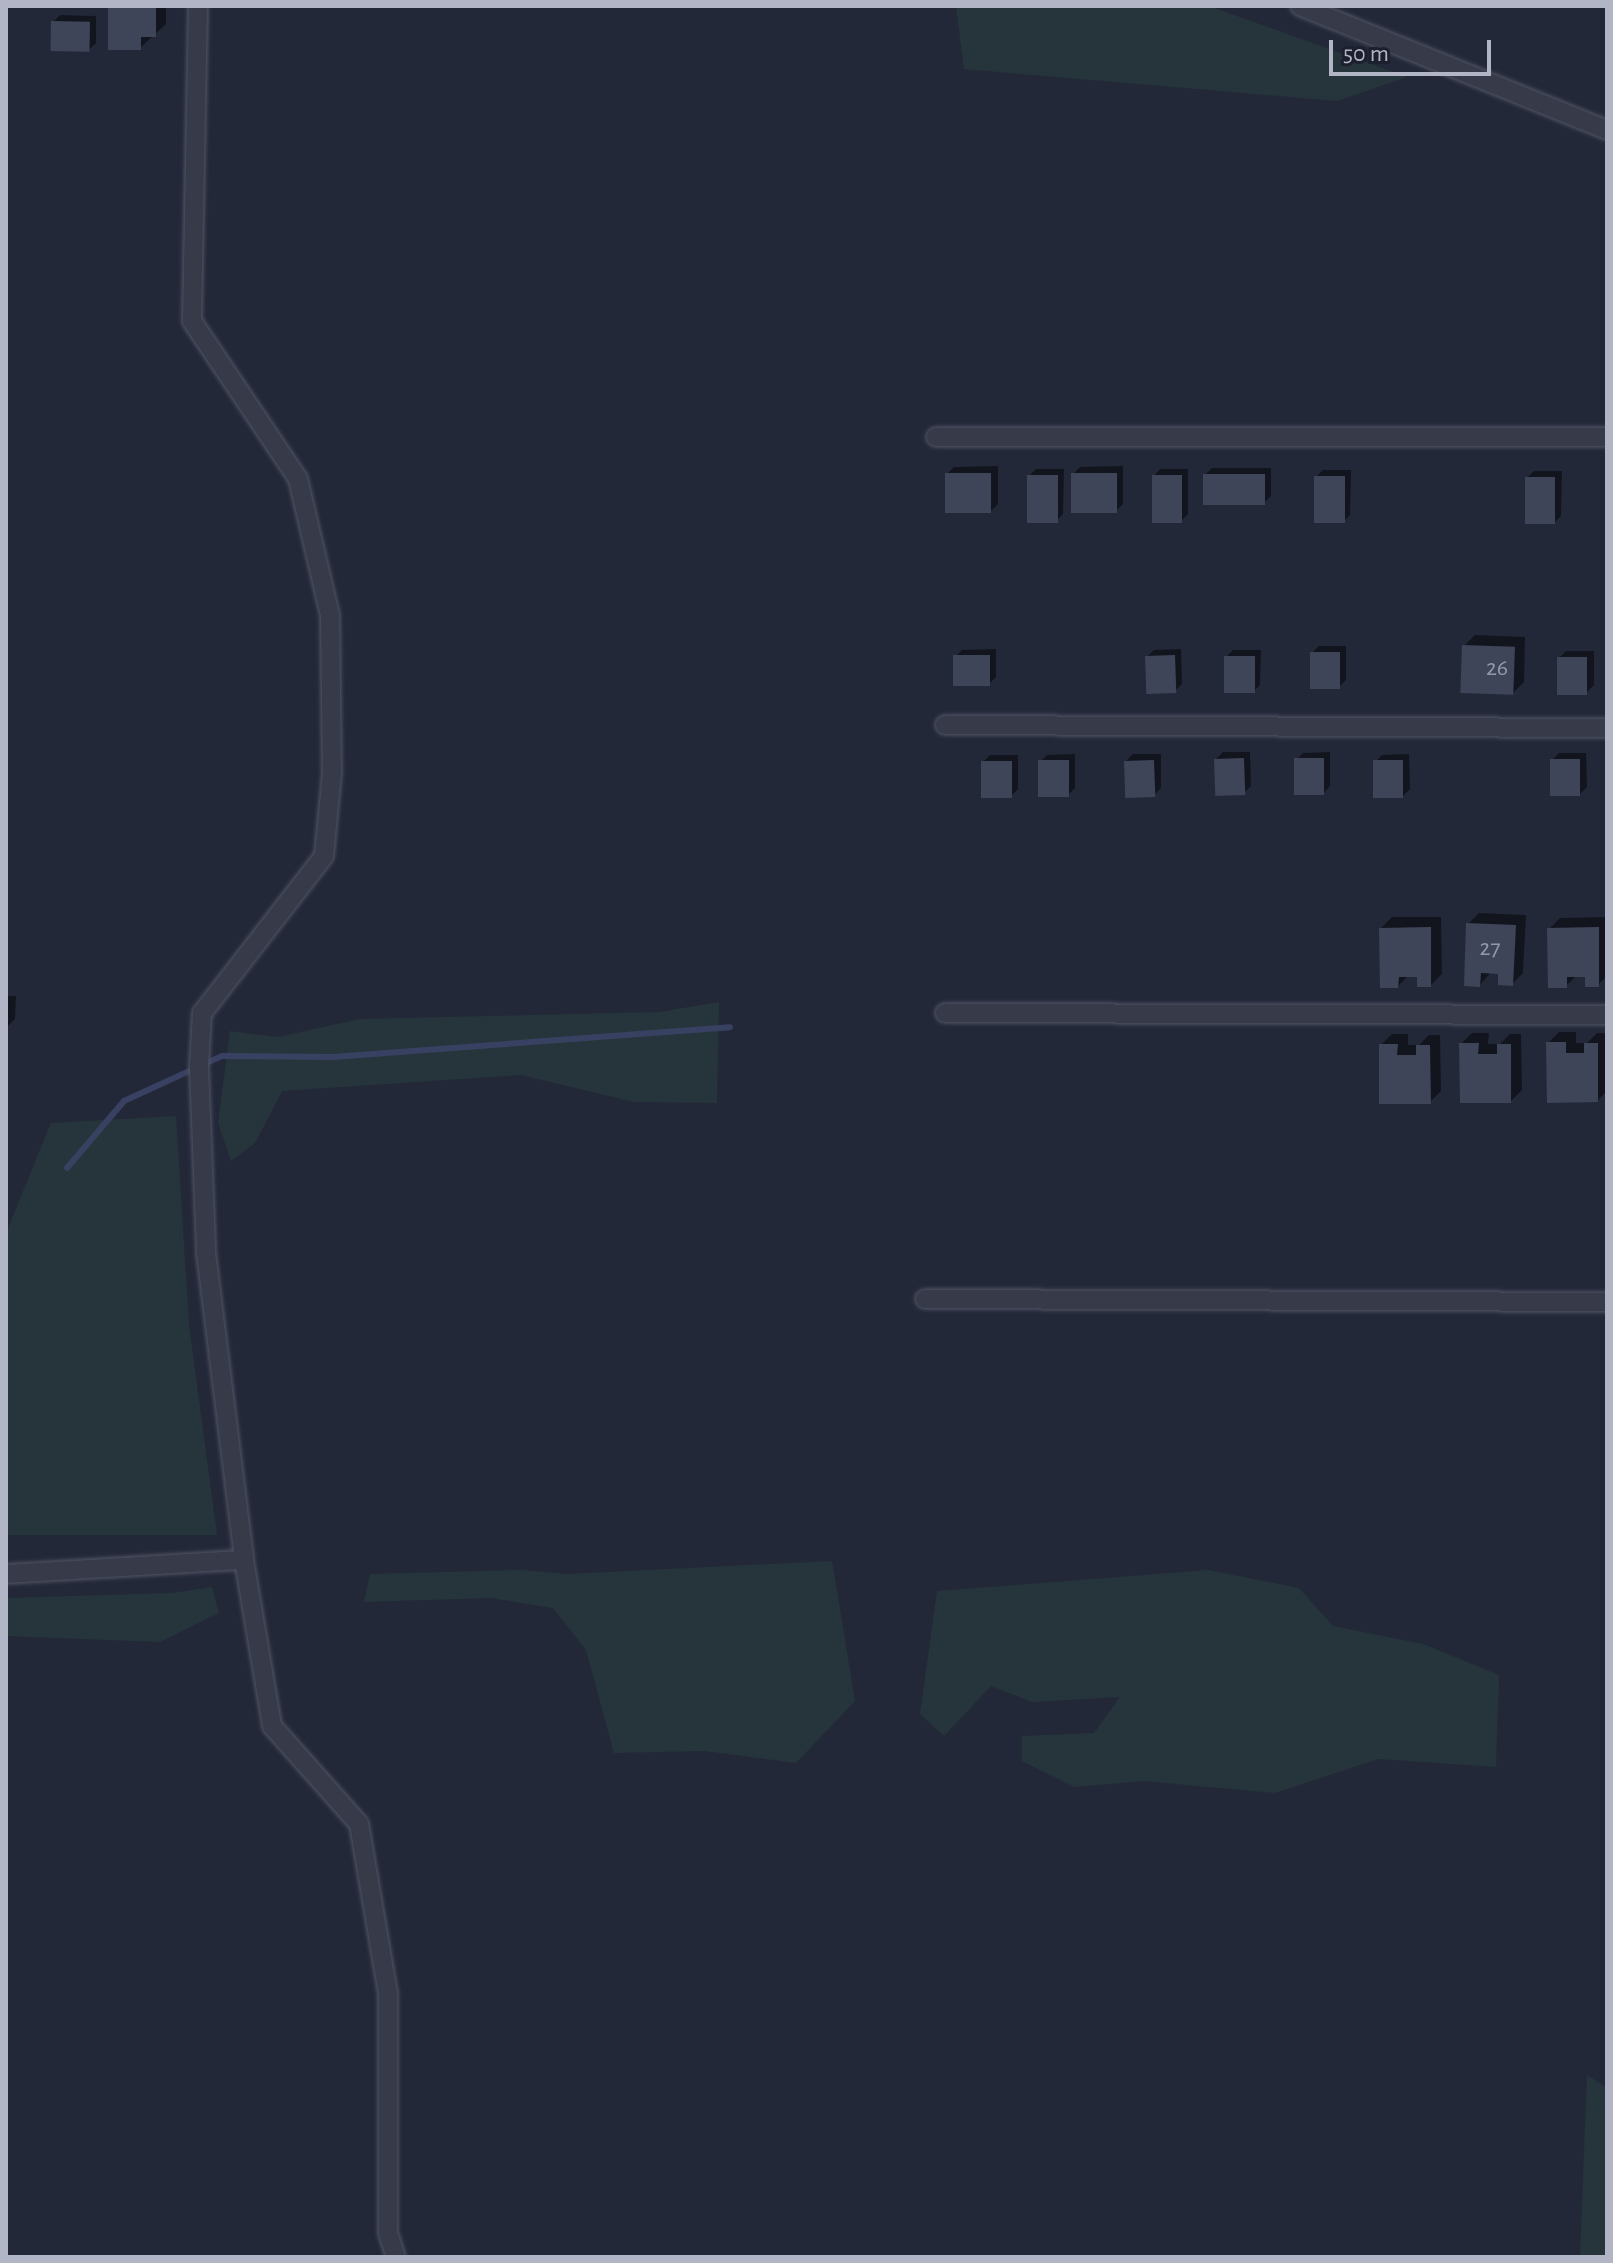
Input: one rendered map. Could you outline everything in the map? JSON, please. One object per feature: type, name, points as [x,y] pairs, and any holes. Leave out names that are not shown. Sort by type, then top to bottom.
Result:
[{"type":"street","points":[[198,6],[192,321],[298,479],[330,615],[332,773],[324,856],[202,1013],[199,1067],[206,1253],[244,1560],[272,1726],[359,1824],[388,1993],[388,2233],[396,2257]]},
{"type":"street","points":[[1300,6],[1607,130]]},
{"type":"street","points":[[936,437],[1607,437]]},
{"type":"street","points":[[945,725],[1607,728]]},
{"type":"street","points":[[945,1013],[1607,1015]]},
{"type":"street","points":[[925,1299],[1607,1302]]},
{"type":"street","points":[[6,1574],[244,1560]]},
{"type":"shaded area","points":[[956,6],[1209,6],[1407,77],[1337,101],[964,69]]},
{"type":"shaded area","points":[[719,1002],[717,1103],[634,1102],[521,1075],[282,1091],[255,1143],[231,1161],[218,1123],[230,1031],[278,1037],[360,1019],[659,1012]]},
{"type":"shaded area","points":[[176,1116],[189,1325],[217,1535],[6,1535],[6,1233],[51,1123]]},
{"type":"shaded area","points":[[832,1561],[855,1701],[796,1763],[705,1751],[614,1753],[586,1650],[553,1608],[491,1598],[364,1602],[370,1574],[520,1570],[569,1574]]},
{"type":"shaded area","points":[[1208,1570],[1299,1588],[1333,1626],[1423,1644],[1499,1675],[1496,1767],[1378,1759],[1275,1793],[1143,1781],[1075,1787],[1022,1761],[1022,1736],[1094,1733],[1120,1697],[1032,1702],[991,1686],[944,1736],[920,1714],[937,1591]]},
{"type":"shaded area","points":[[212,1587],[219,1613],[160,1642],[6,1636],[6,1598],[172,1593]]},
{"type":"shaded area","points":[[1587,2075],[1607,2088],[1607,2257],[1580,2257]]},
{"type":"building","points":[[108,6],[156,6],[156,37],[141,37],[141,50],[108,50]]},
{"type":"building","points":[[51,21],[90,22],[89,52],[50,51]]},
{"type":"building","points":[[945,473],[991,473],[991,513],[945,513]]},
{"type":"building","points":[[1071,473],[1117,473],[1117,513],[1071,513]]},
{"type":"building","points":[[1203,474],[1265,474],[1265,505],[1203,505]]},
{"type":"building","points":[[1027,475],[1058,475],[1058,523],[1027,523]]},
{"type":"building","points":[[1152,475],[1182,475],[1182,523],[1152,523]]},
{"type":"building","points":[[1314,476],[1345,476],[1345,523],[1314,523]]},
{"type":"building","points":[[1525,477],[1555,477],[1555,524],[1525,524]]},
{"type":"building","points":[[1462,645],[1515,647],[1513,695],[1460,693]]},
{"type":"building","points":[[1310,652],[1340,652],[1340,689],[1310,689]]},
{"type":"building","points":[[953,655],[990,655],[990,686],[953,686]]},
{"type":"building","points":[[1175,655],[1176,693],[1146,694],[1145,656]]},
{"type":"building","points":[[1224,656],[1255,656],[1255,693],[1224,693]]},
{"type":"building","points":[[1557,657],[1587,657],[1587,695],[1557,695]]},
{"type":"building","points":[[1244,758],[1245,795],[1215,796],[1214,759]]},
{"type":"building","points":[[1294,758],[1324,758],[1324,795],[1294,795]]},
{"type":"building","points":[[1550,759],[1580,759],[1580,796],[1550,796]]},
{"type":"building","points":[[1038,760],[1069,760],[1069,797],[1038,797]]},
{"type":"building","points":[[1154,760],[1155,797],[1125,798],[1124,761]]},
{"type":"building","points":[[1373,760],[1403,760],[1403,798],[1373,798]]},
{"type":"building","points":[[981,761],[1012,761],[1012,798],[981,798]]},
{"type":"building","points":[[1466,923],[1516,925],[1513,986],[1498,985],[1498,974],[1481,973],[1480,987],[1464,986]]},
{"type":"building","points":[[1431,927],[1431,987],[1417,987],[1417,977],[1399,977],[1398,988],[1380,988],[1379,928]]},
{"type":"building","points":[[1599,927],[1599,987],[1585,987],[1585,977],[1567,977],[1567,988],[1548,988],[1547,928]]},
{"type":"building","points":[[1546,1042],[1566,1042],[1566,1053],[1584,1053],[1584,1043],[1598,1043],[1598,1102],[1547,1103]]},
{"type":"building","points":[[1459,1043],[1479,1043],[1478,1054],[1497,1054],[1497,1044],[1511,1044],[1511,1103],[1460,1103]]},
{"type":"building","points":[[1379,1044],[1398,1044],[1397,1055],[1416,1055],[1416,1045],[1430,1045],[1431,1104],[1379,1104]]},
{"type":"waterway","points":[[67,1168],[124,1101],[222,1056],[333,1057],[730,1027]]}]
